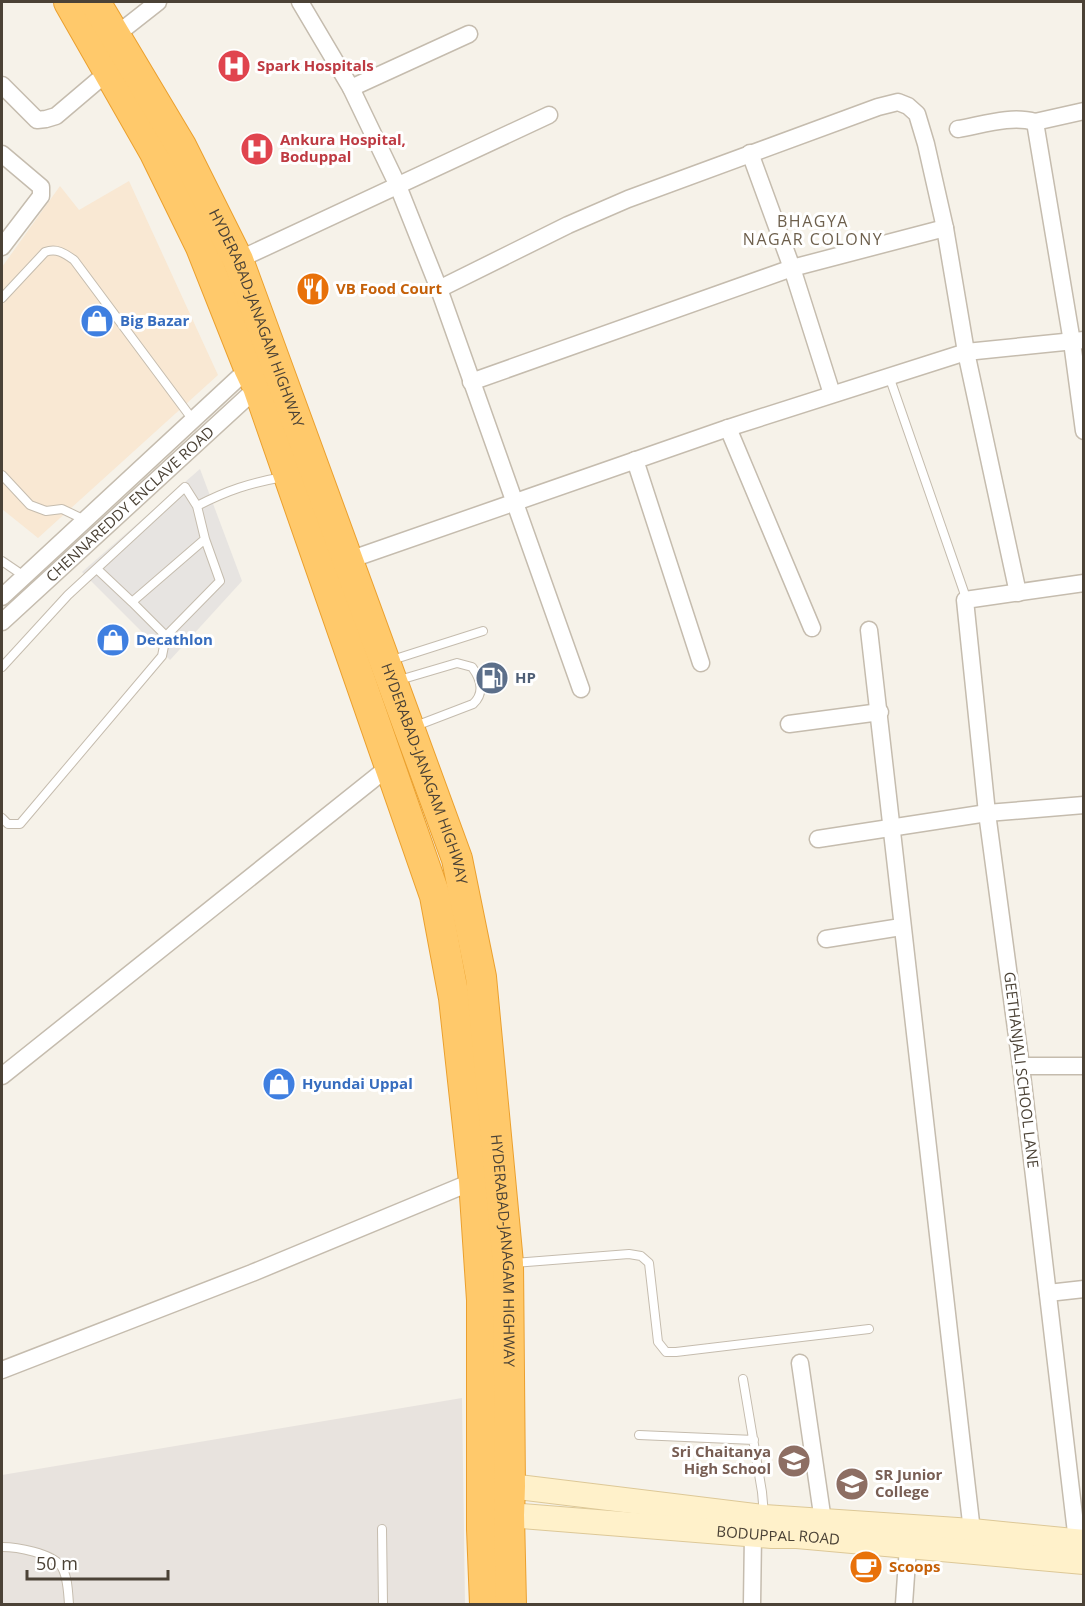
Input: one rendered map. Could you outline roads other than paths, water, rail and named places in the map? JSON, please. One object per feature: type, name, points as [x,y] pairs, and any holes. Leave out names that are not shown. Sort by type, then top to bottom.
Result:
[{"type":"highway","name":"HYDERABAD-JANAGAM HIGHWAY","points":[[69,2],[121,76],[181,146],[238,260],[457,859],[481,977],[482,1133],[474,1181],[482,1300],[482,1529],[485,1605]]},
{"type":"highway","name":"HYDERABAD-JANAGAM HIGHWAY","points":[[95,2],[116,35],[121,76],[154,151],[201,247],[254,377],[435,896],[508,1263],[511,1605]]},
{"type":"street","points":[[116,35],[158,2]]},
{"type":"street","points":[[300,2],[351,88],[398,186],[439,289],[581,689]]},
{"type":"street","points":[[351,88],[469,34]]},
{"type":"street","points":[[2,85],[37,120],[56,116],[121,76]]},
{"type":"street","points":[[439,289],[568,225],[750,153],[878,107],[898,102],[908,106],[917,114],[945,228],[966,352],[1018,593]]},
{"type":"street","points":[[958,129],[1025,119],[1035,122],[1083,111]]},
{"type":"street","points":[[238,260],[549,115]]},
{"type":"street","points":[[1035,122],[1078,341],[1083,431]]},
{"type":"street","points":[[750,153],[792,268],[832,394]]},
{"type":"street","points":[[2,154],[41,187],[41,196],[2,247]]},
{"type":"street","points":[[471,381],[792,268],[945,228]]},
{"type":"street","points":[[349,560],[728,428],[966,352],[1078,341]]},
{"type":"street","name":"CHENNAREDDY ENCLAVE ROAD","points":[[2,597],[193,420],[254,377]]},
{"type":"street","name":"CHENNAREDDY ENCLAVE ROAD","points":[[2,622],[254,377]]},
{"type":"street","points":[[728,428],[812,628]]},
{"type":"street","points":[[635,460],[701,663]]},
{"type":"street","points":[[965,600],[1083,583]]},
{"type":"street","name":"GEETHANJALI SCHOOL LANE","points":[[965,600],[987,813],[1022,1066],[1081,1548]]},
{"type":"street","points":[[869,630],[901,927],[972,1531]]},
{"type":"street","points":[[789,724],[879,712]]},
{"type":"street","points":[[2,1076],[391,765]]},
{"type":"street","points":[[818,839],[987,813],[1083,805]]},
{"type":"street","points":[[826,939],[901,927]]},
{"type":"street","points":[[1022,1066],[1083,1066]]},
{"type":"street","points":[[2,1370],[252,1273],[474,1181]]},
{"type":"street","points":[[1048,1293],[1083,1289]]},
{"type":"street","points":[[800,1363],[823,1521]]},
{"type":"street","name":"BODUPPAL ROAD","points":[[509,1500],[758,1526],[797,1536],[908,1547],[977,1551],[1081,1548]]},
{"type":"street","name":"BODUPPAL ROAD","points":[[758,1526],[823,1521],[972,1531],[1081,1548]]},
{"type":"street","points":[[752,1605],[758,1526]]},
{"type":"street","points":[[904,1605],[908,1547]]},
{"type":"lane","points":[[2,298],[45,252],[53,250],[63,252],[74,260],[193,420]]},
{"type":"lane","points":[[890,376],[965,600]]},
{"type":"lane","points":[[2,475],[30,505],[46,511],[62,509],[85,520]]},
{"type":"lane","points":[[197,506],[249,483],[290,475]]},
{"type":"lane","points":[[2,667],[68,595],[185,486],[197,506],[205,539],[220,581],[166,636],[162,656],[20,824],[8,824],[2,818]]},
{"type":"lane","points":[[132,602],[205,539]]},
{"type":"lane","points":[[2,561],[24,576]]},
{"type":"lane","points":[[97,569],[166,636]]},
{"type":"lane","points":[[389,672],[483,631]]},
{"type":"lane","points":[[389,672],[457,663],[472,667],[480,682],[481,691],[478,700],[473,704],[410,728]]},
{"type":"lane","points":[[508,1263],[629,1254],[641,1256],[649,1263],[658,1342],[666,1352],[740,1346],[869,1329]]},
{"type":"lane","points":[[743,1379],[762,1492],[758,1526]]},
{"type":"lane","points":[[639,1436],[754,1440]]},
{"type":"lane","points":[[382,1529],[383,1605]]},
{"type":"lane","points":[[2,1547],[15,1547],[45,1556],[61,1566],[68,1587],[69,1605]]},
{"type":"place","name":"Spark Hospitals","points":[[234,66]]},
{"type":"place","name":"Ankura Hospital, Boduppal","points":[[257,149]]},
{"type":"place","name":"VB Food Court","points":[[313,289]]},
{"type":"place","name":"Big Bazar","points":[[97,321]]},
{"type":"place","name":"Decathlon","points":[[113,640]]},
{"type":"place","name":"HP","points":[[492,678]]},
{"type":"place","name":"Hyundai Uppal","points":[[279,1084]]},
{"type":"place","name":"Sri Chaitanya High School","points":[[794,1461]]},
{"type":"place","name":"SR Junior College","points":[[852,1484]]},
{"type":"place","name":"Scoops","points":[[866,1567]]},
{"type":"district","name":"BHAGYA NAGAR COLONY","points":[[813,230]]}]
